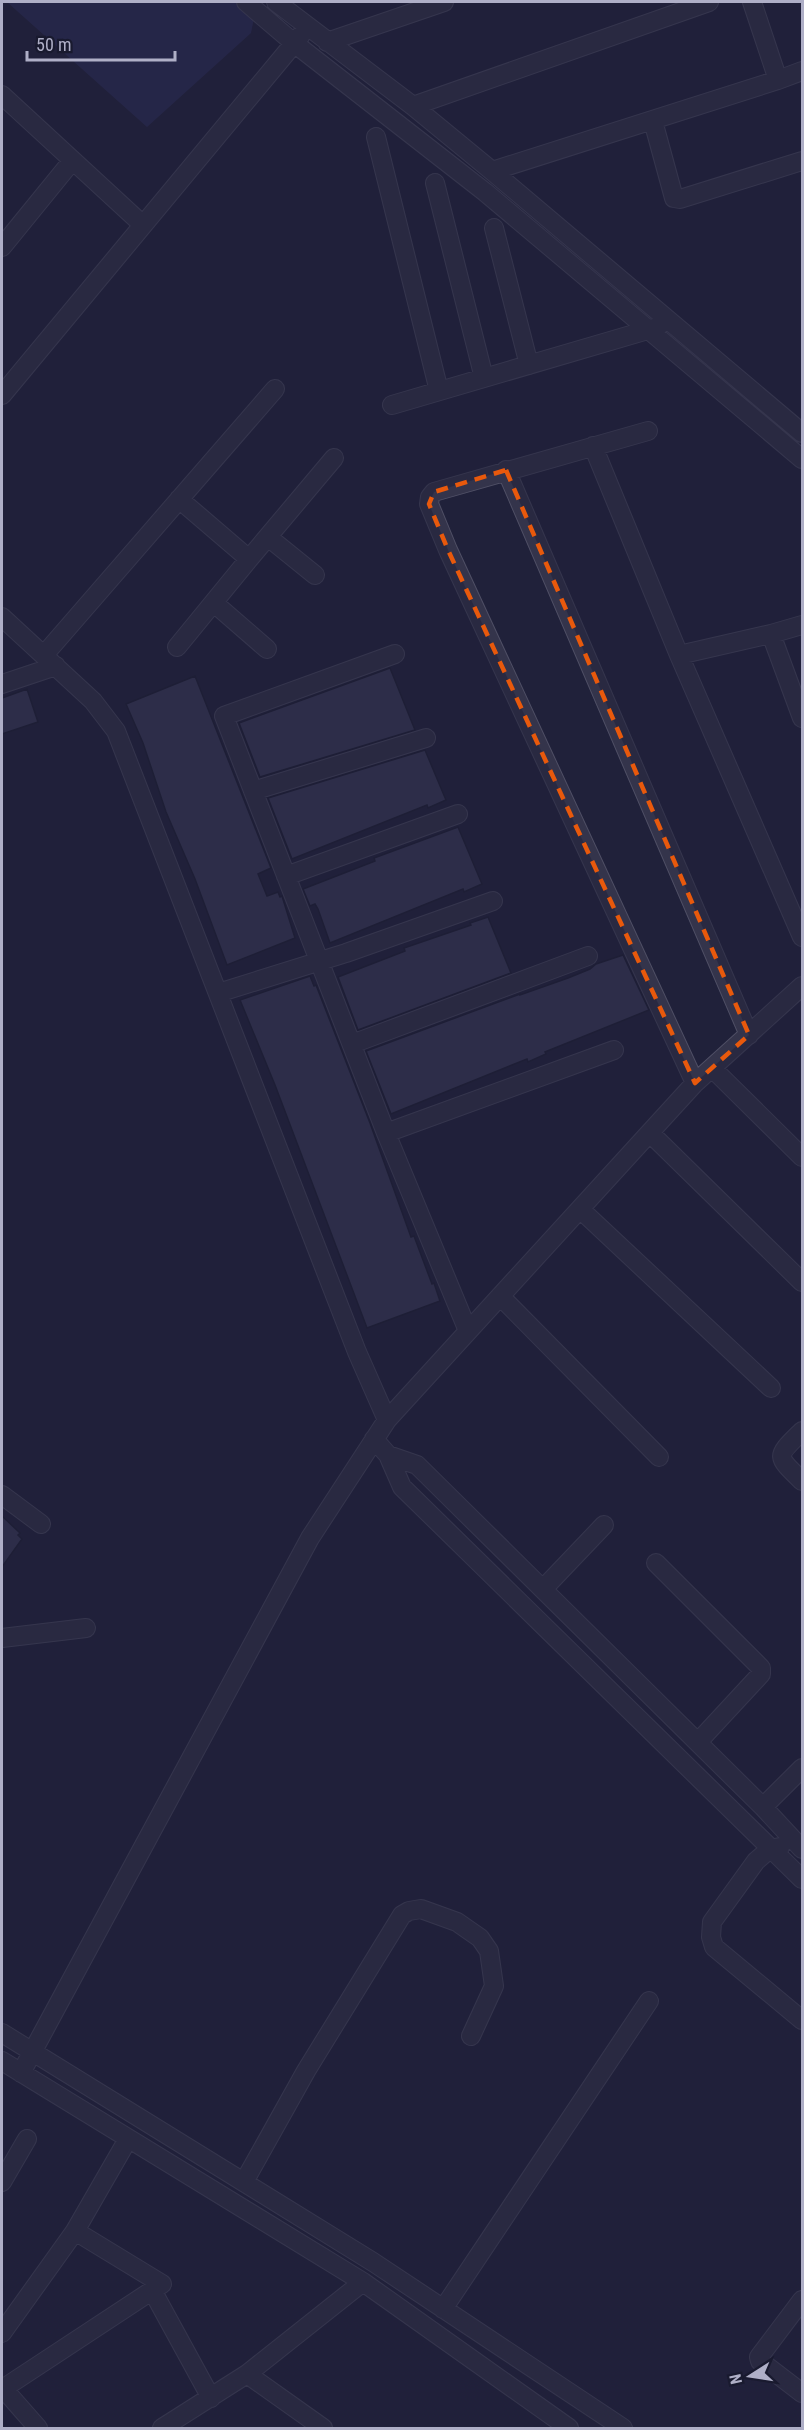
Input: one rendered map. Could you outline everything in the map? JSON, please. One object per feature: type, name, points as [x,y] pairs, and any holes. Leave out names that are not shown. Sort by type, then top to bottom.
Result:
[{"type":"street","points":[[246,2],[294,43],[485,192],[802,459]]},
{"type":"street","points":[[276,2],[413,106],[802,433]]},
{"type":"street","points":[[327,42],[444,2]]},
{"type":"street","points":[[413,106],[709,2]]},
{"type":"street","points":[[752,2],[778,80]]},
{"type":"street","points":[[2,396],[308,27]]},
{"type":"street","points":[[492,171],[653,121],[802,71]]},
{"type":"street","points":[[2,95],[143,225]]},
{"type":"street","points":[[653,121],[675,198],[680,199],[802,162]]},
{"type":"street","points":[[376,137],[439,391]]},
{"type":"street","points":[[2,247],[72,161]]},
{"type":"street","points":[[435,183],[484,378]]},
{"type":"street","points":[[494,228],[529,365]]},
{"type":"street","points":[[392,405],[672,322]]},
{"type":"street","points":[[2,684],[50,661],[179,499],[275,389]]},
{"type":"street","points":[[648,431],[434,492],[429,504],[448,550],[695,1083]]},
{"type":"street","points":[[593,446],[678,655],[802,937]]},
{"type":"street","points":[[177,647],[334,458]]},
{"type":"street","points":[[506,470],[749,1035]]},
{"type":"street","points":[[179,499],[249,559]]},
{"type":"street","points":[[268,537],[315,575]]},
{"type":"street","points":[[214,603],[267,649]]},
{"type":"street","points":[[2,617],[93,701],[116,731],[357,1352],[387,1420]]},
{"type":"street","points":[[678,655],[802,625]]},
{"type":"street","points":[[771,634],[802,718]]},
{"type":"street","points":[[395,654],[224,716],[386,1133],[468,1331]]},
{"type":"street","points":[[253,791],[426,738]]},
{"type":"street","points":[[286,876],[458,814]]},
{"type":"street","points":[[218,993],[320,962],[493,900]]},
{"type":"street","points":[[352,1044],[588,956]]},
{"type":"street","points":[[21,2073],[310,1538],[387,1420],[695,1083],[802,986]]},
{"type":"street","points":[[386,1133],[614,1050]]},
{"type":"street","points":[[713,1069],[799,1147]]},
{"type":"street","points":[[650,1133],[802,1282]]},
{"type":"street","points":[[580,1209],[771,1388]]},
{"type":"street","points":[[500,1296],[659,1457]]},
{"type":"street","points":[[802,1431],[781,1456],[782,1462],[802,1481]]},
{"type":"street","points":[[374,1439],[388,1455],[402,1487],[802,1879]]},
{"type":"street","points":[[388,1455],[417,1465],[698,1742],[799,1846]]},
{"type":"street","points":[[2,1495],[41,1524]]},
{"type":"street","points":[[543,1589],[604,1525]]},
{"type":"street","points":[[656,1563],[761,1668],[761,1674],[698,1742]]},
{"type":"street","points":[[2,1638],[86,1628]]},
{"type":"street","points":[[571,1653],[589,1634]]},
{"type":"street","points":[[763,1807],[802,1768]]},
{"type":"street","points":[[799,1846],[770,1849],[756,1861],[712,1922],[711,1937],[714,1947],[802,2020]]},
{"type":"street","points":[[244,2182],[306,2071],[402,1916],[410,1911],[421,1909],[457,1922],[480,1938],[489,1950],[494,1986],[471,2036]]},
{"type":"street","points":[[443,2309],[649,2001]]},
{"type":"street","points":[[2,2033],[373,2262],[623,2428]]},
{"type":"street","points":[[2,2061],[363,2282],[568,2428]]},
{"type":"street","points":[[2,2182],[27,2139]]},
{"type":"street","points":[[2,2333],[75,2231],[128,2139]]},
{"type":"street","points":[[38,2428],[3,2388],[162,2284],[75,2231]]},
{"type":"street","points":[[166,2428],[247,2374],[363,2282]]},
{"type":"street","points":[[152,2290],[211,2398]]},
{"type":"street","points":[[802,2300],[759,2357],[760,2361],[802,2393]]},
{"type":"street","points":[[247,2374],[323,2428]]},
{"type":"highlighted area","points":[[506,470],[749,1035],[695,1083],[448,550],[429,504],[434,492]]},
{"type":"shaded area","points":[[7,2],[235,2],[254,18],[251,33],[147,127]]},
{"type":"building","points":[[390,668],[415,730],[260,777],[239,723]]},
{"type":"building","points":[[195,676],[271,868],[258,874],[267,896],[278,892],[280,897],[282,896],[295,938],[227,965],[126,704]]},
{"type":"building","points":[[27,689],[38,722],[2,734],[2,698]]},
{"type":"building","points":[[425,750],[446,800],[428,808],[427,805],[292,859],[268,798]]},
{"type":"building","points":[[458,827],[482,884],[464,892],[463,889],[330,943],[318,909],[315,904],[310,906],[303,889],[375,861],[374,858]]},
{"type":"building","points":[[488,917],[511,973],[358,1030],[338,977],[405,951],[404,948]]},
{"type":"building","points":[[623,955],[649,1010],[545,1052],[546,1054],[528,1062],[527,1059],[391,1114],[366,1051],[568,978],[596,964]]},
{"type":"building","points":[[310,976],[314,986],[316,985],[370,1123],[411,1237],[414,1236],[440,1301],[367,1328],[275,1085],[240,1000]]},
{"type":"building","points":[[2,1516],[20,1533],[18,1535],[22,1539],[2,1567]]}]
